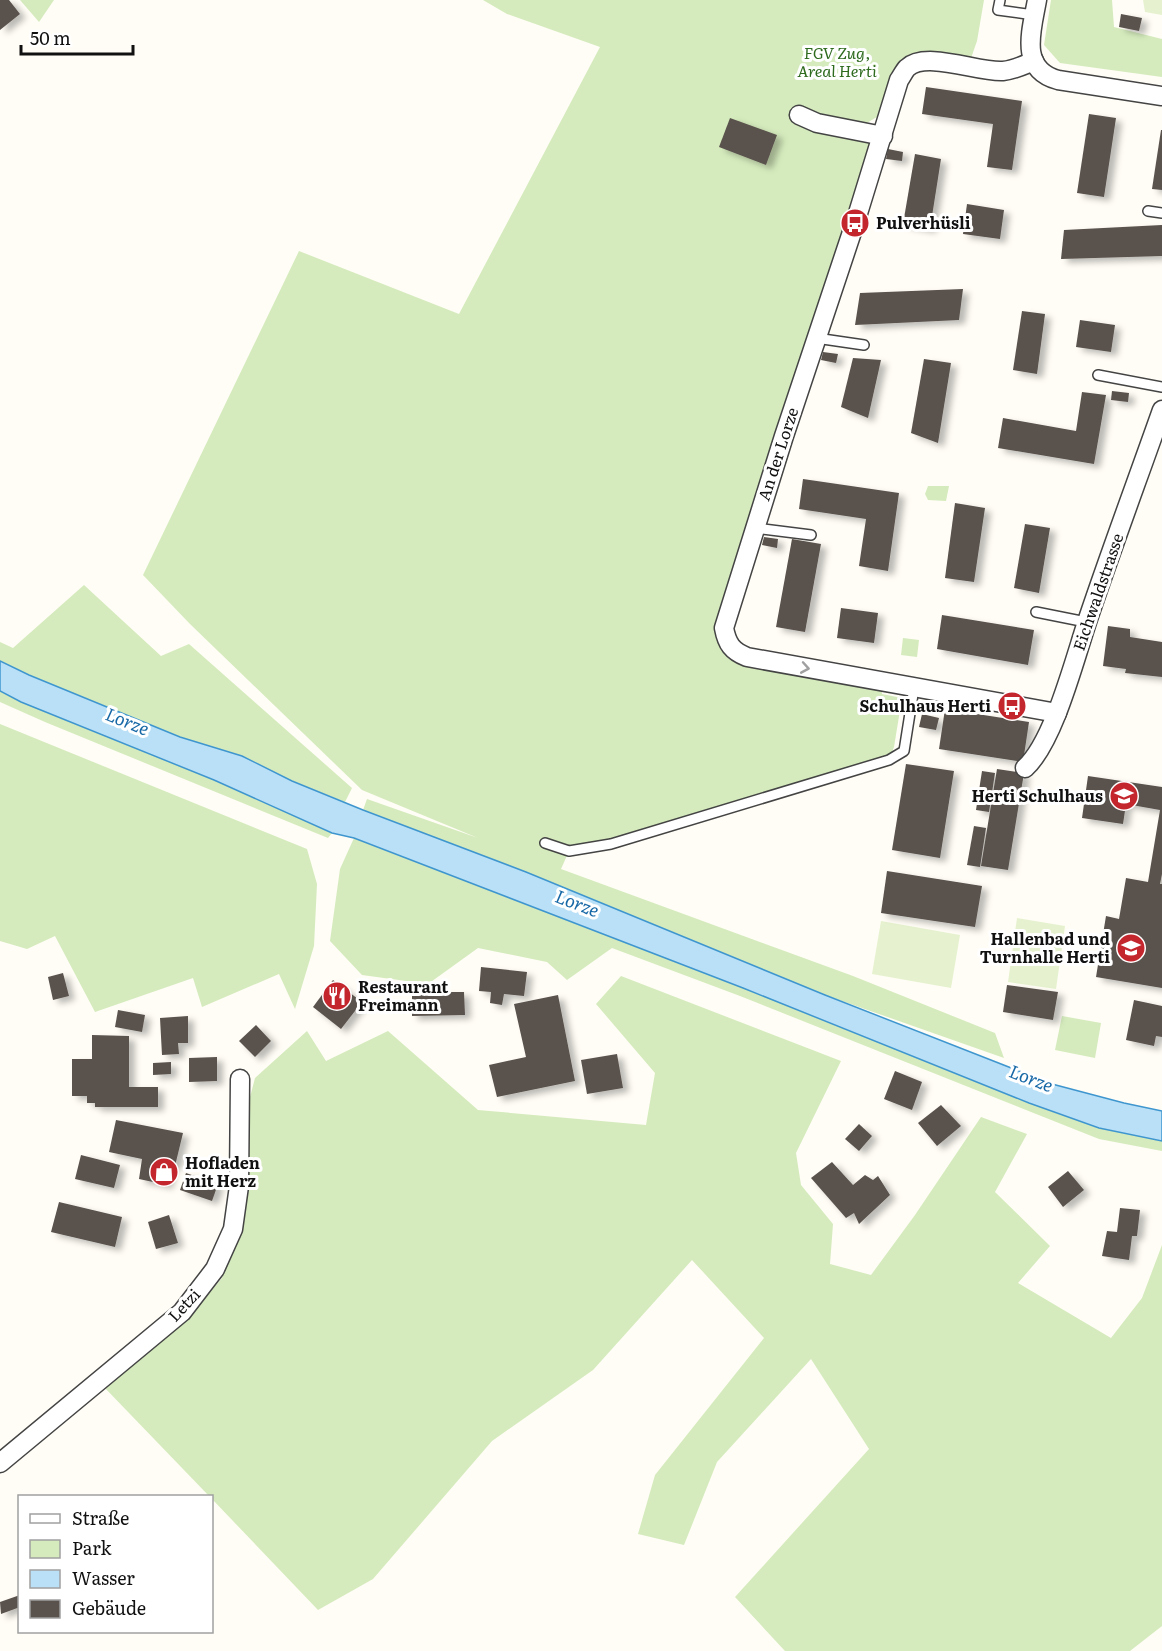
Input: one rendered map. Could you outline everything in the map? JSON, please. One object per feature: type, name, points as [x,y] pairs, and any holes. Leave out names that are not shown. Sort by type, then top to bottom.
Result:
[{"type":"street","points":[[1035,8],[1029,43],[1034,61],[1041,71],[1051,78],[1162,96]]},
{"type":"street","name":"An der Lorze","points":[[1034,61],[1004,71],[933,61],[919,62],[908,67],[899,80],[724,628],[726,642],[735,652],[747,657],[1057,713]]},
{"type":"street","points":[[799,115],[817,123],[883,135]]},
{"type":"street","name":"Eichwaldstrasse","points":[[1025,768],[1040,748],[1057,713],[1086,622],[1162,410]]},
{"type":"street","name":"Letzi","points":[[0,1463],[182,1312],[215,1269],[233,1229],[239,1186],[240,1078]]},
{"type":"lane","points":[[1000,0],[998,10],[1035,8]]},
{"type":"lane","points":[[1148,211],[1162,213]]},
{"type":"lane","points":[[816,338],[864,345]]},
{"type":"lane","points":[[1098,375],[1162,387]]},
{"type":"lane","points":[[755,528],[812,534]]},
{"type":"lane","points":[[1036,612],[1086,622]]},
{"type":"lane","points":[[545,843],[569,851],[611,844],[889,760],[904,751],[914,688]]},
{"type":"green space","points":[[20,0],[54,0],[39,22]]},
{"type":"green space","name":"FGV Zug, Areal Herti","points":[[483,0],[984,0],[977,41],[970,61],[914,56],[882,114],[865,124],[874,141],[715,629],[718,643],[726,656],[743,666],[882,690],[882,694],[902,698],[894,747],[889,760],[611,844],[569,851],[561,869],[853,976],[995,1033],[1004,1058],[825,995],[526,872],[363,810],[367,799],[478,838],[362,790],[190,624],[143,575],[299,251],[459,314],[600,47],[507,14]]},
{"type":"green space","points":[[1051,0],[1112,0],[1114,27],[1162,39],[1162,77],[1060,63],[1044,45]]},
{"type":"green space","points":[[1143,0],[1162,0],[1162,15],[1145,12]]},
{"type":"green space","points":[[928,486],[949,486],[946,501],[928,500],[925,494]]},
{"type":"green space","points":[[84,585],[161,656],[189,644],[352,788],[345,802],[292,781],[242,756],[180,737],[0,661],[0,642],[13,648]]},
{"type":"green space","points":[[903,638],[919,640],[917,657],[901,655]]},
{"type":"green space","points":[[0,691],[21,702],[214,780],[332,833],[328,838],[45,722],[0,702]]},
{"type":"green space","points":[[0,724],[307,849],[317,884],[314,946],[295,1009],[279,974],[202,1007],[193,978],[95,1012],[55,936],[27,949],[0,941]]},
{"type":"green space","points":[[354,838],[743,988],[1029,1103],[1099,1128],[1162,1141],[1162,1151],[1099,1139],[740,996],[612,948],[567,980],[547,962],[478,948],[428,984],[362,975],[330,941],[340,869]]},
{"type":"green space","points":[[1017,918],[1065,926],[1056,989],[1008,982]]},
{"type":"green space","points":[[881,921],[960,935],[951,988],[872,974]]},
{"type":"green space","points":[[621,976],[841,1061],[796,1153],[801,1185],[833,1224],[830,1264],[871,1275],[915,1215],[981,1117],[1027,1134],[995,1192],[1050,1246],[1018,1283],[1111,1338],[1142,1298],[1162,1245],[1162,1626],[1130,1651],[785,1651],[735,1597],[869,1449],[811,1359],[717,1462],[684,1545],[638,1534],[655,1475],[764,1338],[692,1260],[593,1370],[492,1441],[373,1579],[318,1610],[213,1500],[213,1495],[208,1495],[103,1386],[189,1317],[222,1278],[241,1226],[249,1101],[255,1078],[307,1031],[326,1061],[388,1031],[478,1110],[646,1125],[655,1073],[596,1004]]},
{"type":"green space","points":[[1062,1016],[1101,1023],[1095,1058],[1055,1050]]},
{"type":"water","name":"Lorze","points":[[0,661],[180,737],[242,756],[292,781],[363,810],[526,872],[825,995],[1052,1084],[1162,1111],[1162,1141],[1099,1128],[1029,1103],[743,988],[354,838],[332,833],[214,780],[21,702],[0,691]]},
{"type":"building","points":[[0,0],[9,0],[20,14],[0,30]]},
{"type":"building","points":[[1121,14],[1142,18],[1139,31],[1119,27]]},
{"type":"building","points":[[926,87],[1022,101],[1012,170],[987,167],[993,124],[922,114]]},
{"type":"building","points":[[1089,114],[1116,118],[1104,197],[1077,193]]},
{"type":"building","points":[[730,118],[777,135],[766,165],[719,147]]},
{"type":"building","points":[[1162,130],[1162,190],[1152,189]]},
{"type":"building","points":[[888,149],[903,152],[902,161],[886,159]]},
{"type":"building","points":[[915,154],[941,159],[930,229],[903,224]]},
{"type":"building","points":[[967,204],[1004,210],[1000,239],[963,234]]},
{"type":"building","points":[[1162,225],[1162,256],[1061,259],[1064,230]]},
{"type":"building","points":[[963,289],[959,320],[855,325],[860,293]]},
{"type":"building","points":[[1022,311],[1045,314],[1037,374],[1013,370]]},
{"type":"building","points":[[1080,320],[1115,325],[1111,352],[1076,347]]},
{"type":"building","points":[[823,352],[838,354],[836,363],[821,360]]},
{"type":"building","points":[[853,358],[881,360],[868,418],[841,407]]},
{"type":"building","points":[[924,359],[951,363],[938,443],[911,433]]},
{"type":"building","points":[[1112,391],[1129,393],[1128,402],[1111,400]]},
{"type":"building","points":[[1082,392],[1106,395],[1094,464],[998,448],[1003,418],[1076,431]]},
{"type":"building","points":[[803,479],[899,493],[888,571],[859,566],[866,519],[799,509]]},
{"type":"building","points":[[955,503],[985,508],[974,582],[945,578]]},
{"type":"building","points":[[1025,524],[1050,528],[1039,593],[1014,588]]},
{"type":"building","points":[[764,537],[778,539],[777,548],[762,545]]},
{"type":"building","points":[[792,539],[821,544],[805,632],[776,627]]},
{"type":"building","points":[[841,608],[878,613],[874,643],[837,638]]},
{"type":"building","points":[[942,615],[1034,630],[1028,665],[937,649]]},
{"type":"building","points":[[1108,626],[1130,629],[1130,637],[1162,642],[1162,677],[1125,673],[1126,669],[1103,666]]},
{"type":"building","points":[[945,709],[1029,722],[1023,762],[939,749]]},
{"type":"building","points":[[922,714],[939,718],[936,730],[919,727]]},
{"type":"building","points":[[906,764],[954,771],[940,858],[892,850]]},
{"type":"building","points":[[997,769],[1024,773],[1008,870],[981,866]]},
{"type":"building","points":[[982,771],[995,773],[989,812],[976,810]]},
{"type":"building","name":"Hallenbad und Turnhalle Herti","points":[[1088,776],[1162,787],[1160,884],[1162,884],[1162,988],[1096,977],[1106,916],[1119,919],[1126,878],[1148,882],[1160,810],[1126,804],[1123,824],[1082,818]]},
{"type":"building","points":[[974,826],[986,828],[980,867],[967,865]]},
{"type":"building","points":[[887,871],[982,886],[975,927],[881,913]]},
{"type":"building","points":[[481,967],[527,972],[524,996],[504,994],[502,1005],[490,1003],[491,992],[479,991]]},
{"type":"building","points":[[63,973],[69,996],[53,1000],[48,977]]},
{"type":"building","points":[[333,980],[362,1002],[341,1029],[313,1007]]},
{"type":"building","points":[[1007,985],[1058,992],[1053,1020],[1003,1012]]},
{"type":"building","points":[[412,992],[464,992],[465,1015],[412,1016]]},
{"type":"building","points":[[558,995],[575,1081],[497,1097],[489,1065],[526,1057],[514,1004]]},
{"type":"building","points":[[1134,1000],[1162,1006],[1162,1037],[1156,1036],[1154,1046],[1126,1040]]},
{"type":"building","points":[[118,1010],[145,1015],[142,1032],[115,1027]]},
{"type":"building","points":[[188,1016],[188,1043],[178,1043],[179,1054],[162,1055],[160,1018]]},
{"type":"building","points":[[256,1025],[271,1041],[255,1057],[239,1041]]},
{"type":"building","points":[[92,1035],[129,1036],[129,1087],[158,1087],[158,1107],[95,1107],[95,1103],[87,1103],[87,1096],[72,1096],[72,1059],[92,1059]]},
{"type":"building","points":[[617,1054],[623,1088],[587,1094],[581,1060]]},
{"type":"building","points":[[217,1057],[217,1081],[189,1082],[189,1058]]},
{"type":"building","points":[[171,1062],[171,1074],[153,1075],[153,1063]]},
{"type":"building","points":[[895,1071],[922,1082],[912,1110],[884,1099]]},
{"type":"building","points":[[941,1105],[961,1126],[937,1146],[918,1123]]},
{"type":"building","points":[[116,1120],[183,1133],[175,1166],[171,1165],[167,1185],[139,1179],[142,1159],[109,1152]]},
{"type":"building","points":[[859,1124],[872,1136],[859,1151],[845,1139]]},
{"type":"building","points":[[81,1155],[120,1165],[114,1188],[75,1179]]},
{"type":"building","points":[[832,1162],[853,1185],[865,1175],[873,1180],[878,1176],[890,1195],[859,1224],[854,1213],[846,1218],[811,1178]]},
{"type":"building","points":[[1068,1171],[1084,1190],[1063,1207],[1048,1187]]},
{"type":"building","points":[[186,1173],[218,1184],[212,1201],[180,1190]]},
{"type":"building","points":[[59,1202],[122,1217],[115,1247],[51,1232]]},
{"type":"building","points":[[1120,1208],[1140,1210],[1137,1236],[1132,1236],[1129,1260],[1102,1256],[1107,1231],[1117,1232]]},
{"type":"building","points":[[169,1215],[178,1243],[156,1249],[148,1222]]},
{"type":"building","points":[[18,1596],[18,1608],[1,1614],[0,1602]]},
{"type":"place","name":"Pulverhüsli","points":[[855,223]]},
{"type":"place","name":"Schulhaus Herti","points":[[1012,706]]},
{"type":"place","name":"Herti Schulhaus","points":[[1124,796]]},
{"type":"place","name":"Hallenbad und Turnhalle Herti","points":[[1131,948]]},
{"type":"place","name":"Restaurant Freimann","points":[[337,996]]},
{"type":"place","name":"Hofladen mit Herz","points":[[164,1172]]}]
